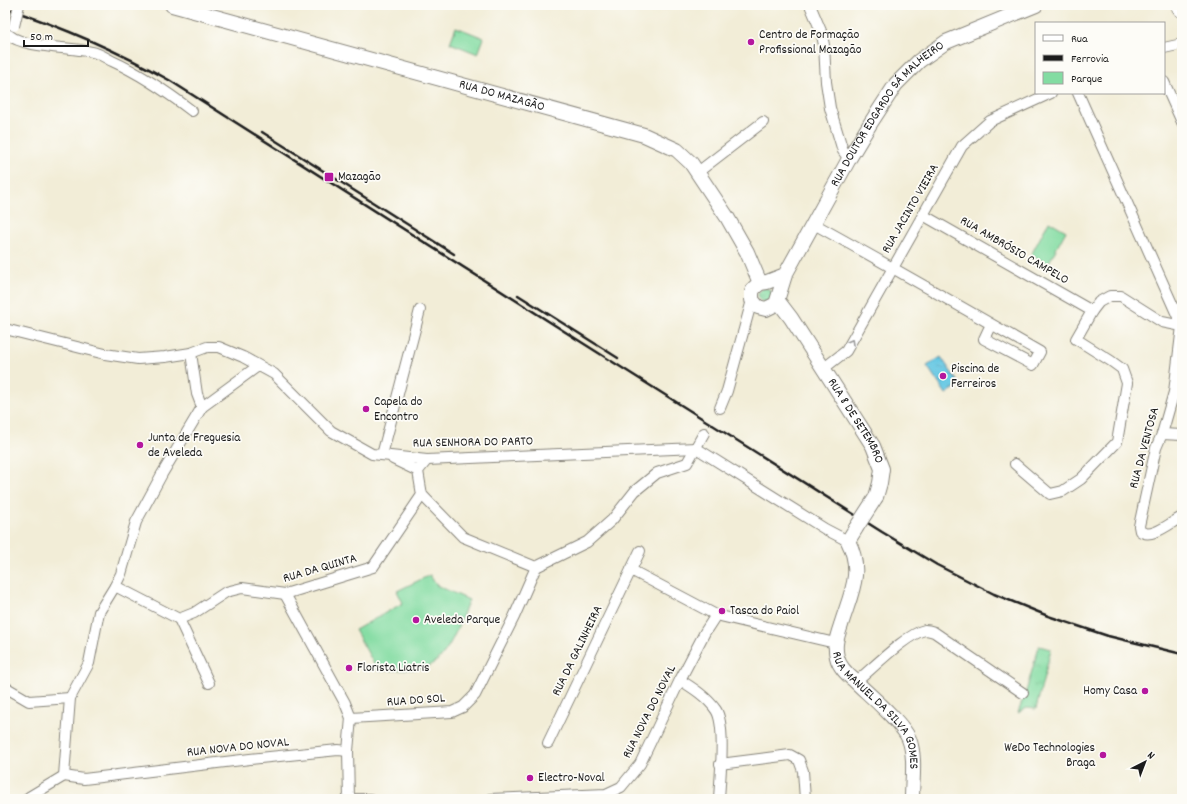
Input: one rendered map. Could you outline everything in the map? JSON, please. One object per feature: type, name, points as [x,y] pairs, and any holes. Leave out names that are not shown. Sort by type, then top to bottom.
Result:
[{"type":"street","points":[[19,5],[8,35],[14,40],[93,52],[126,67],[166,92],[192,111]]},
{"type":"street","name":"RUA DO MAZAGÃO","points":[[172,5],[644,135],[677,150],[692,163],[698,172],[727,217],[764,282]]},
{"type":"street","points":[[810,5],[821,31],[824,45],[826,82],[830,108],[843,151],[849,159]]},
{"type":"street","name":"RUA DOUTOR EDGARDO SÁ MALHEIRO","points":[[778,297],[785,275],[849,159],[896,84],[919,61],[946,42],[1036,5]]},
{"type":"street","points":[[1167,47],[1182,44]]},
{"type":"street","points":[[1165,84],[1182,122]]},
{"type":"street","name":"RUA JACINTO VIEIRA","points":[[823,369],[846,351],[962,146],[990,121],[1049,94]]},
{"type":"street","points":[[1078,94],[1182,326]]},
{"type":"street","points":[[698,172],[763,122]]},
{"type":"street","name":"RUA AMBRÓSIO CAMPELO","points":[[923,215],[1092,311]]},
{"type":"street","points":[[814,224],[991,324],[1040,352],[1032,365],[984,339],[991,324]]},
{"type":"street","points":[[720,408],[727,391],[752,300],[752,292],[756,285],[785,275]]},
{"type":"street","points":[[752,300],[758,307],[766,309],[772,307],[778,297],[775,286],[764,282]]},
{"type":"street","points":[[1015,464],[1050,494],[1063,491],[1081,478],[1117,442],[1126,383],[1122,370],[1111,361],[1076,339],[1092,311],[1100,302],[1110,296],[1121,296],[1162,322],[1182,326]]},
{"type":"street","name":"RUA 8 DE SETEMBRO","points":[[778,297],[873,446],[882,469],[876,497],[848,541]]},
{"type":"street","name":"RUA 8 DE SETEMBRO","points":[[766,309],[796,326]]},
{"type":"street","points":[[418,471],[385,456],[420,310]]},
{"type":"street","name":"RUA DA VENTOSA","points":[[1182,326],[1174,392],[1162,434],[1156,448],[1139,526],[1140,531],[1148,534],[1162,529],[1182,517]]},
{"type":"street","name":"RUA SENHORA DO PARTO","points":[[5,328],[105,354],[138,359],[165,357],[191,353],[207,347],[219,347],[243,357],[274,374],[331,431],[372,454],[427,460],[696,448]]},
{"type":"street","points":[[191,353],[197,394],[202,407]]},
{"type":"street","points":[[27,798],[64,776],[70,698],[88,663],[99,612],[121,574],[136,522],[162,474],[202,407],[258,366]]},
{"type":"street","points":[[427,460],[418,471],[422,496],[463,537],[536,567],[587,542],[612,520],[635,491],[657,473],[687,463],[704,433]]},
{"type":"street","points":[[1162,434],[1182,435]]},
{"type":"street","points":[[696,448],[825,529],[848,541]]},
{"type":"street","name":"RUA DA QUINTA","points":[[179,619],[194,613],[226,592],[242,588],[285,594],[373,568],[422,496]]},
{"type":"street","name":"RUA MANUEL DA SILVA GOMES","points":[[848,541],[853,550],[856,563],[856,577],[835,643],[837,659],[844,671],[900,725],[908,738],[912,754],[912,799]]},
{"type":"street","name":"RUA DA GALINHEIRA","points":[[548,743],[640,551]]},
{"type":"street","name":"RUA DO SOL","points":[[351,718],[452,712],[463,707],[474,696],[514,617],[536,567]]},
{"type":"street","points":[[631,570],[716,615],[835,643]]},
{"type":"street","points":[[115,586],[179,619],[209,683]]},
{"type":"street","points":[[285,594],[345,703],[351,718],[348,751],[348,799],[370,799]]},
{"type":"street","name":"RUA NOVA DO NOVAL","points":[[490,799],[606,794],[620,787],[640,764],[680,680],[705,632],[716,615]]},
{"type":"street","points":[[856,682],[906,639],[916,633],[926,630],[934,632],[1023,693]]},
{"type":"street","points":[[680,680],[693,688],[710,702],[717,711],[721,724],[718,799]]},
{"type":"street","points":[[5,686],[29,701],[70,698]]},
{"type":"street","name":"RUA NOVA DO NOVAL","points":[[64,776],[84,779],[258,758],[338,750],[348,751]]},
{"type":"street","points":[[720,764],[790,755],[799,760],[803,771],[805,799]]},
{"type":"green space","points":[[456,27],[484,38],[478,54],[450,43]]},
{"type":"green space","points":[[1049,221],[1066,231],[1048,264],[1031,255]]},
{"type":"green space","points":[[765,288],[770,290],[772,295],[770,300],[765,302],[760,300],[758,295],[760,290]]},
{"type":"green space","name":"Aveleda Parque","points":[[430,575],[436,585],[469,600],[452,641],[439,659],[431,665],[417,669],[378,671],[355,630],[403,603],[397,591]]},
{"type":"green space","points":[[1039,646],[1051,649],[1036,709],[1027,708],[1018,713],[1027,688]]},
{"type":"water","name":"Piscina de Ferreiros","points":[[941,357],[960,385],[946,394],[927,366]]},
{"type":"railway","points":[[5,8],[88,40],[169,80],[882,532],[937,565],[994,594],[1048,616],[1108,636],[1182,654]]},
{"type":"railway","points":[[262,132],[454,254]]},
{"type":"railway","points":[[518,295],[618,358]]},
{"type":"place","name":"Centro de Formação Profissional Mazagão","points":[[751,42]]},
{"type":"place","name":"Mazagão","points":[[329,177]]},
{"type":"place","name":"Piscina de Ferreiros","points":[[943,376]]},
{"type":"place","name":"Capela do Encontro","points":[[366,409]]},
{"type":"place","name":"Junta de Freguesia de Aveleda","points":[[140,445]]},
{"type":"place","name":"Tasca do Paiol","points":[[722,611]]},
{"type":"place","name":"Aveleda Parque","points":[[416,620]]},
{"type":"place","name":"Florista Liatris","points":[[349,668]]},
{"type":"place","name":"Homy Casa","points":[[1145,691]]},
{"type":"place","name":"WeDo Technologies Braga","points":[[1103,755]]},
{"type":"place","name":"Electro-Noval","points":[[530,778]]}]
